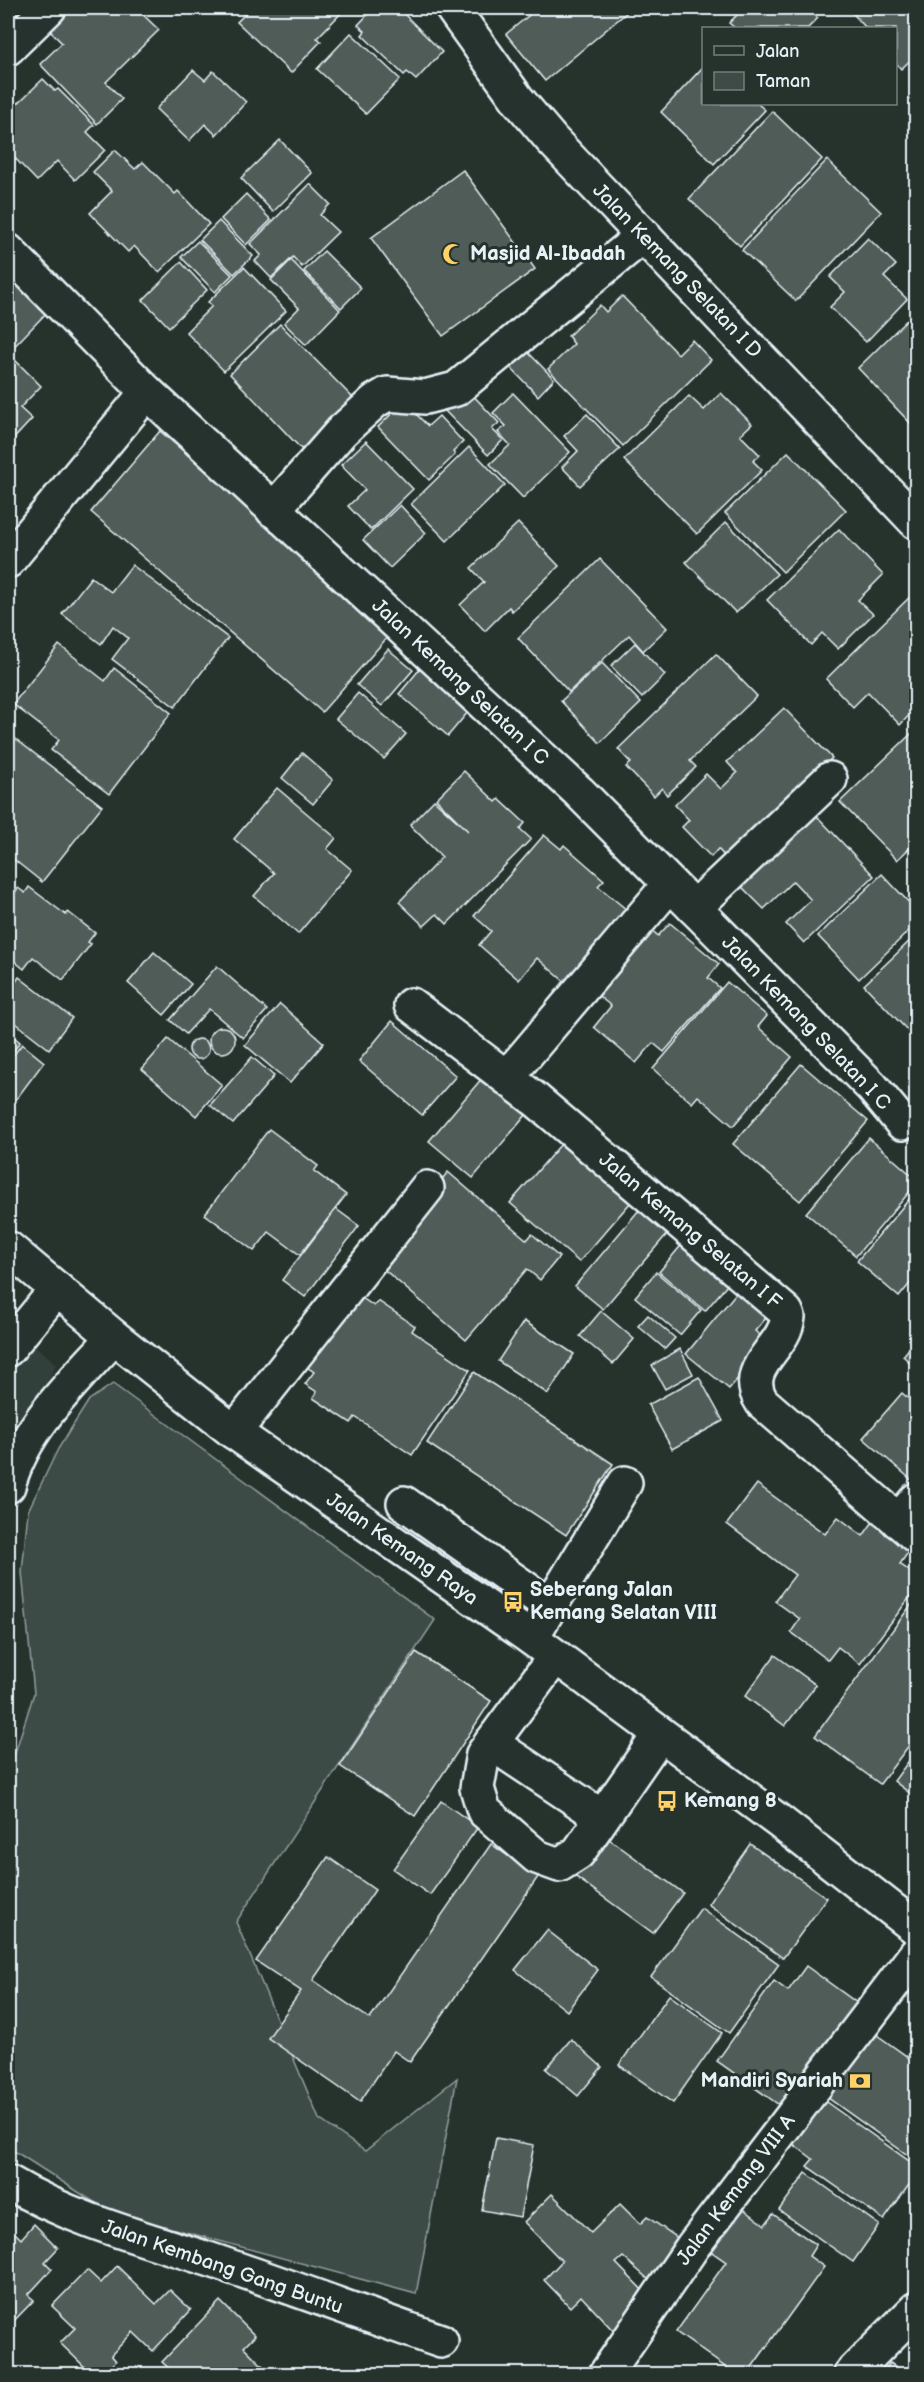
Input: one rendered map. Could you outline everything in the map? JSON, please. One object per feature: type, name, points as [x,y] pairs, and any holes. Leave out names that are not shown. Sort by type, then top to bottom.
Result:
[{"type":"street","points":[[8,48],[49,8]]},
{"type":"street","name":"Jalan Kemang Selatan I D","points":[[452,8],[518,100],[552,140],[916,522]]},
{"type":"street","points":[[273,510],[342,431],[375,401],[387,394],[425,397],[456,389],[644,235]]},
{"type":"street","name":"Jalan Kemang Selatan I C","points":[[8,251],[147,392],[579,792],[872,1087],[902,1123]]},
{"type":"street","points":[[8,561],[147,392]]},
{"type":"street","points":[[694,908],[830,779]]},
{"type":"street","points":[[507,1077],[670,884]]},
{"type":"street","name":"Jalan Kemang Selatan I F","points":[[411,1005],[507,1077],[786,1312],[788,1317],[784,1332],[756,1371],[756,1393],[762,1402],[910,1519]]},
{"type":"street","points":[[234,1432],[427,1188]]},
{"type":"street","name":"Jalan Kemang Raya","points":[[8,1248],[114,1337],[234,1432],[543,1648],[780,1822],[916,1928]]},
{"type":"street","points":[[8,1349],[57,1288]]},
{"type":"street","points":[[8,1486],[30,1438],[56,1401],[114,1337]]},
{"type":"street","points":[[625,1483],[549,1605],[543,1648],[483,1754],[477,1788],[484,1811],[537,1857],[559,1865],[578,1853],[660,1734]]},
{"type":"street","points":[[404,1503],[549,1605]]},
{"type":"street","points":[[491,1743],[602,1817]]},
{"type":"street","name":"Jalan Kemang VIII A","points":[[606,2374],[693,2246],[916,1954]]},
{"type":"street","name":"Jalan Kembang Gang Buntu","points":[[8,2182],[37,2200],[92,2223],[208,2260],[441,2341]]},
{"type":"street","points":[[851,2374],[916,2309]]},
{"type":"shaded area","points":[[8,1321],[56,1364],[8,1460]]},
{"type":"green space","points":[[113,1384],[435,1620],[236,1922],[319,2119],[365,2151],[457,2078],[416,2294],[108,2211],[8,2147],[8,1775],[34,1693],[22,1572],[28,1511],[58,1449],[89,1400]]},
{"type":"building","points":[[8,8],[28,8],[8,28]]},
{"type":"building","points":[[72,8],[136,8],[159,30],[106,82],[122,99],[97,124],[40,64],[62,43],[49,30]]},
{"type":"building","points":[[251,8],[346,8],[317,38],[321,41],[291,73],[237,22]]},
{"type":"building","points":[[374,8],[398,8],[442,52],[416,80],[407,72],[404,75],[362,35],[365,31],[358,25]]},
{"type":"building","points":[[538,8],[632,8],[545,81],[506,34]]},
{"type":"building","points":[[744,8],[806,8],[818,18],[809,27],[734,27],[729,23]]},
{"type":"building","points":[[848,8],[915,8],[916,55],[901,69],[897,64],[897,27],[865,27]]},
{"type":"building","points":[[351,33],[400,79],[366,114],[317,69]]},
{"type":"building","points":[[702,68],[702,105],[759,105],[765,110],[714,164],[661,112]]},
{"type":"building","points":[[193,70],[205,80],[213,71],[246,102],[216,135],[205,124],[189,141],[156,109]]},
{"type":"building","points":[[43,79],[55,91],[58,89],[94,125],[87,132],[105,150],[75,180],[57,161],[37,181],[8,151],[8,138],[12,134],[8,129],[8,113]]},
{"type":"building","points":[[772,111],[822,159],[740,246],[689,199]]},
{"type":"building","points":[[280,140],[312,173],[273,212],[241,178]]},
{"type":"building","points":[[115,150],[135,169],[143,162],[175,194],[178,191],[209,224],[159,272],[134,246],[128,252],[90,213],[112,191],[93,172]]},
{"type":"building","points":[[827,160],[881,212],[796,301],[742,250]]},
{"type":"building","name":"Masjid Al-Ibadah","points":[[463,170],[535,269],[443,336],[371,238]]},
{"type":"building","points":[[310,184],[330,204],[320,215],[338,232],[302,267],[293,257],[271,278],[255,261],[261,255],[250,244]]},
{"type":"building","points":[[246,194],[271,220],[246,245],[221,219]]},
{"type":"building","points":[[219,221],[253,256],[234,274],[200,240]]},
{"type":"building","points":[[868,238],[896,265],[884,277],[907,299],[866,342],[830,307],[845,292],[830,277]]},
{"type":"building","points":[[198,241],[232,275],[215,292],[181,257]]},
{"type":"building","points":[[324,251],[361,288],[341,308],[304,271]]},
{"type":"building","points":[[291,260],[340,310],[306,345],[284,323],[299,308],[271,280]]},
{"type":"building","points":[[181,262],[207,290],[169,327],[143,300]]},
{"type":"building","points":[[244,267],[286,311],[224,371],[186,332],[212,306],[208,302]]},
{"type":"building","points":[[8,268],[50,309],[8,353]]},
{"type":"building","points":[[622,296],[678,354],[692,340],[711,360],[623,446],[548,369],[574,344],[568,336],[600,305],[606,312]]},
{"type":"building","points":[[916,311],[916,429],[858,368]]},
{"type":"building","points":[[280,324],[357,402],[305,453],[230,374]]},
{"type":"building","points":[[523,347],[554,379],[538,396],[507,364]]},
{"type":"building","points":[[8,353],[41,386],[20,408],[32,419],[8,445]]},
{"type":"building","points":[[468,390],[499,423],[492,429],[503,440],[488,455],[445,411]]},
{"type":"building","points":[[513,393],[570,452],[523,498],[490,464],[510,445],[498,432],[506,426],[493,413]]},
{"type":"building","points":[[721,393],[752,424],[740,435],[760,455],[753,461],[762,470],[697,534],[624,460],[689,396],[704,410]]},
{"type":"building","points":[[404,402],[428,426],[439,416],[463,442],[453,452],[455,455],[429,480],[378,427]]},
{"type":"building","points":[[587,414],[620,449],[580,486],[562,467],[578,451],[564,436]]},
{"type":"building","points":[[160,431],[392,632],[322,712],[91,512]]},
{"type":"building","points":[[366,441],[413,489],[371,530],[348,506],[365,490],[341,465]]},
{"type":"building","points":[[469,447],[505,485],[447,541],[411,504]]},
{"type":"building","points":[[788,452],[846,510],[783,572],[725,513]]},
{"type":"building","points":[[400,505],[426,533],[390,568],[363,540]]},
{"type":"building","points":[[726,522],[777,574],[736,613],[686,562]]},
{"type":"building","points":[[518,523],[559,566],[512,611],[509,607],[485,631],[460,605],[484,582],[471,568]]},
{"type":"building","points":[[839,529],[883,575],[858,600],[873,614],[838,649],[822,633],[811,645],[767,600]]},
{"type":"building","points":[[600,559],[667,628],[643,651],[629,635],[569,692],[518,638]]},
{"type":"building","points":[[132,565],[228,638],[175,707],[112,659],[128,638],[113,626],[101,644],[62,614],[91,577],[111,592]]},
{"type":"building","points":[[916,591],[916,708],[900,725],[868,692],[853,707],[826,679]]},
{"type":"building","points":[[635,643],[665,675],[642,698],[611,666]]},
{"type":"building","points":[[59,645],[105,681],[114,668],[171,713],[109,794],[51,750],[59,740],[13,704]]},
{"type":"building","points":[[388,649],[413,670],[382,706],[357,685]]},
{"type":"building","points":[[716,654],[757,696],[690,761],[696,767],[667,795],[662,788],[654,796],[626,767],[631,763],[618,749]]},
{"type":"building","points":[[602,663],[641,703],[600,743],[561,701]]},
{"type":"building","points":[[424,664],[473,706],[448,736],[399,694]]},
{"type":"building","points":[[358,693],[406,734],[384,759],[336,719]]},
{"type":"building","points":[[784,708],[832,758],[726,858],[718,849],[711,857],[682,827],[689,820],[675,805],[706,774],[721,789],[737,773],[727,762]]},
{"type":"building","points":[[913,732],[916,735],[916,842],[897,860],[840,802]]},
{"type":"building","points":[[8,733],[102,806],[42,882],[8,855]]},
{"type":"building","points":[[302,753],[333,780],[313,804],[282,778]]},
{"type":"building","points":[[464,771],[496,802],[499,799],[525,823],[520,829],[531,839],[447,924],[437,914],[424,926],[399,902],[442,857],[410,825],[434,800],[468,831],[436,799]]},
{"type":"building","points":[[277,788],[336,838],[327,849],[352,870],[298,934],[254,896],[274,873],[234,839]]},
{"type":"building","points":[[812,811],[874,876],[804,943],[786,924],[811,900],[793,881],[764,909],[738,883]]},
{"type":"building","points":[[544,835],[561,849],[564,845],[604,880],[598,886],[627,910],[565,982],[537,958],[519,980],[479,945],[491,931],[474,916]]},
{"type":"building","points":[[882,874],[916,910],[916,924],[859,979],[818,936]]},
{"type":"building","points":[[29,887],[66,915],[68,912],[95,933],[88,942],[91,944],[63,980],[33,957],[24,969],[8,956],[8,902],[18,888],[25,893]]},
{"type":"building","points":[[670,923],[719,964],[708,978],[720,988],[664,1052],[653,1043],[636,1063],[594,1027],[611,1006],[590,989],[646,924],[658,936]]},
{"type":"building","points":[[916,935],[916,1029],[911,1034],[864,985]]},
{"type":"building","points":[[154,952],[191,984],[164,1015],[128,983]]},
{"type":"building","points":[[217,966],[267,1010],[243,1038],[209,1009],[186,1034],[170,1020]]},
{"type":"building","points":[[19,977],[72,1018],[49,1049],[8,1017],[8,993]]},
{"type":"building","points":[[727,982],[767,1016],[758,1027],[792,1057],[733,1126],[698,1096],[692,1103],[653,1069]]},
{"type":"building","points":[[280,1004],[324,1043],[290,1083],[245,1045]]},
{"type":"building","points":[[392,1021],[456,1076],[422,1115],[359,1061]]},
{"type":"building","points":[[222,1027],[231,1031],[235,1040],[231,1049],[222,1053],[213,1049],[209,1040],[213,1031]]},
{"type":"building","points":[[8,1032],[20,1042],[8,1058]]},
{"type":"building","points":[[168,1039],[222,1085],[196,1116],[142,1069]]},
{"type":"building","points":[[199,1039],[206,1042],[209,1049],[206,1056],[199,1059],[192,1056],[189,1049],[192,1042]]},
{"type":"building","points":[[22,1044],[44,1062],[8,1110],[8,1062]]},
{"type":"building","points":[[252,1057],[274,1076],[233,1124],[210,1105]]},
{"type":"building","points":[[801,1064],[868,1121],[800,1201],[733,1144]]},
{"type":"building","points":[[483,1077],[526,1115],[473,1178],[429,1141]]},
{"type":"building","points":[[269,1129],[318,1166],[314,1171],[346,1195],[300,1255],[269,1232],[254,1251],[205,1214]]},
{"type":"building","points":[[568,1136],[637,1195],[579,1262],[510,1203]]},
{"type":"building","points":[[869,1138],[916,1179],[916,1184],[856,1256],[806,1213]]},
{"type":"building","points":[[448,1172],[527,1240],[532,1234],[559,1257],[540,1280],[527,1269],[466,1340],[373,1260]]},
{"type":"building","points":[[916,1191],[916,1276],[899,1297],[857,1261]]},
{"type":"building","points":[[336,1209],[359,1226],[305,1297],[282,1280]]},
{"type":"building","points":[[639,1210],[667,1234],[603,1309],[575,1286]]},
{"type":"building","points":[[688,1237],[734,1277],[705,1311],[659,1272]]},
{"type":"building","points":[[656,1272],[701,1310],[680,1335],[635,1297]]},
{"type":"building","points":[[741,1287],[771,1312],[755,1331],[768,1342],[729,1389],[686,1354]]},
{"type":"building","points":[[353,1292],[374,1306],[378,1301],[415,1326],[412,1331],[470,1370],[412,1455],[355,1417],[351,1423],[313,1398],[317,1392],[305,1384],[314,1372],[304,1365]]},
{"type":"building","points":[[601,1311],[634,1339],[613,1364],[580,1336]]},
{"type":"building","points":[[648,1315],[675,1338],[665,1349],[638,1326]]},
{"type":"building","points":[[524,1321],[574,1354],[548,1394],[498,1361]]},
{"type":"building","points":[[916,1340],[916,1368],[903,1356]]},
{"type":"building","points":[[680,1349],[693,1374],[665,1389],[652,1365]]},
{"type":"building","points":[[474,1372],[613,1464],[566,1535],[427,1443]]},
{"type":"building","points":[[699,1377],[723,1421],[672,1449],[648,1405]]},
{"type":"building","points":[[902,1393],[916,1405],[915,1483],[863,1438]]},
{"type":"building","points":[[757,1484],[825,1534],[838,1517],[863,1536],[872,1523],[909,1551],[900,1564],[916,1576],[916,1589],[860,1664],[838,1647],[828,1660],[791,1632],[800,1619],[775,1601],[795,1575],[727,1524]]},
{"type":"building","points":[[916,1598],[916,1736],[880,1784],[815,1736]]},
{"type":"building","points":[[416,1652],[491,1701],[415,1816],[340,1766]]},
{"type":"building","points":[[775,1655],[816,1685],[785,1726],[745,1696]]},
{"type":"building","points":[[916,1751],[916,1798],[894,1781]]},
{"type":"building","points":[[441,1801],[478,1827],[430,1895],[393,1869]]},
{"type":"building","points":[[601,1833],[683,1893],[653,1933],[572,1874]]},
{"type":"building","points":[[491,1844],[538,1877],[410,2062],[394,2051],[360,2102],[268,2038],[301,1991],[256,1961],[328,1857],[375,1890],[313,1980],[370,2019]]},
{"type":"building","points":[[750,1844],[827,1898],[783,1958],[708,1904]]},
{"type":"building","points":[[701,1908],[779,1964],[729,2033],[651,1977]]},
{"type":"building","points":[[547,1930],[598,1970],[567,2011],[515,1970]]},
{"type":"building","points":[[806,1966],[857,2003],[782,2107],[717,2061],[774,1981],[788,1991]]},
{"type":"building","points":[[669,1995],[722,2033],[673,2103],[619,2065]]},
{"type":"building","points":[[870,2030],[916,2063],[916,2161],[824,2095]]},
{"type":"building","points":[[571,2039],[602,2067],[578,2096],[546,2069]]},
{"type":"building","points":[[819,2097],[916,2166],[916,2175],[884,2220],[807,2166],[813,2159],[788,2140]]},
{"type":"building","points":[[496,2138],[534,2145],[520,2217],[482,2210]]},
{"type":"building","points":[[806,2173],[879,2225],[853,2262],[779,2210]]},
{"type":"building","points":[[552,2194],[591,2233],[620,2204],[640,2224],[647,2217],[688,2245],[657,2287],[623,2257],[616,2263],[650,2298],[620,2338],[581,2296],[570,2307],[544,2280],[562,2261],[524,2222]]},
{"type":"building","points":[[733,2201],[765,2225],[773,2214],[816,2245],[809,2256],[824,2267],[747,2374],[735,2374],[676,2332],[726,2262],[702,2245]]},
{"type":"building","points":[[34,2224],[58,2248],[45,2262],[52,2269],[28,2295],[34,2300],[8,2327],[8,2226],[21,2239]]},
{"type":"building","points":[[117,2266],[156,2304],[170,2290],[191,2310],[153,2351],[133,2332],[111,2355],[116,2361],[103,2374],[92,2374],[60,2343],[75,2328],[52,2306],[87,2270],[101,2283]]},
{"type":"building","points":[[220,2301],[255,2336],[244,2347],[267,2370],[263,2374],[175,2374],[162,2362]]},
{"type":"building","points":[[890,2363],[907,2374],[882,2374]]},
{"type":"place","name":"Masjid Al-Ibadah","points":[[453,254]]},
{"type":"place","name":"Seberang Jalan Kemang Selatan VIII","points":[[513,1602]]},
{"type":"place","name":"Kemang 8","points":[[667,1801]]},
{"type":"place","name":"Mandiri Syariah","points":[[860,2081]]}]
